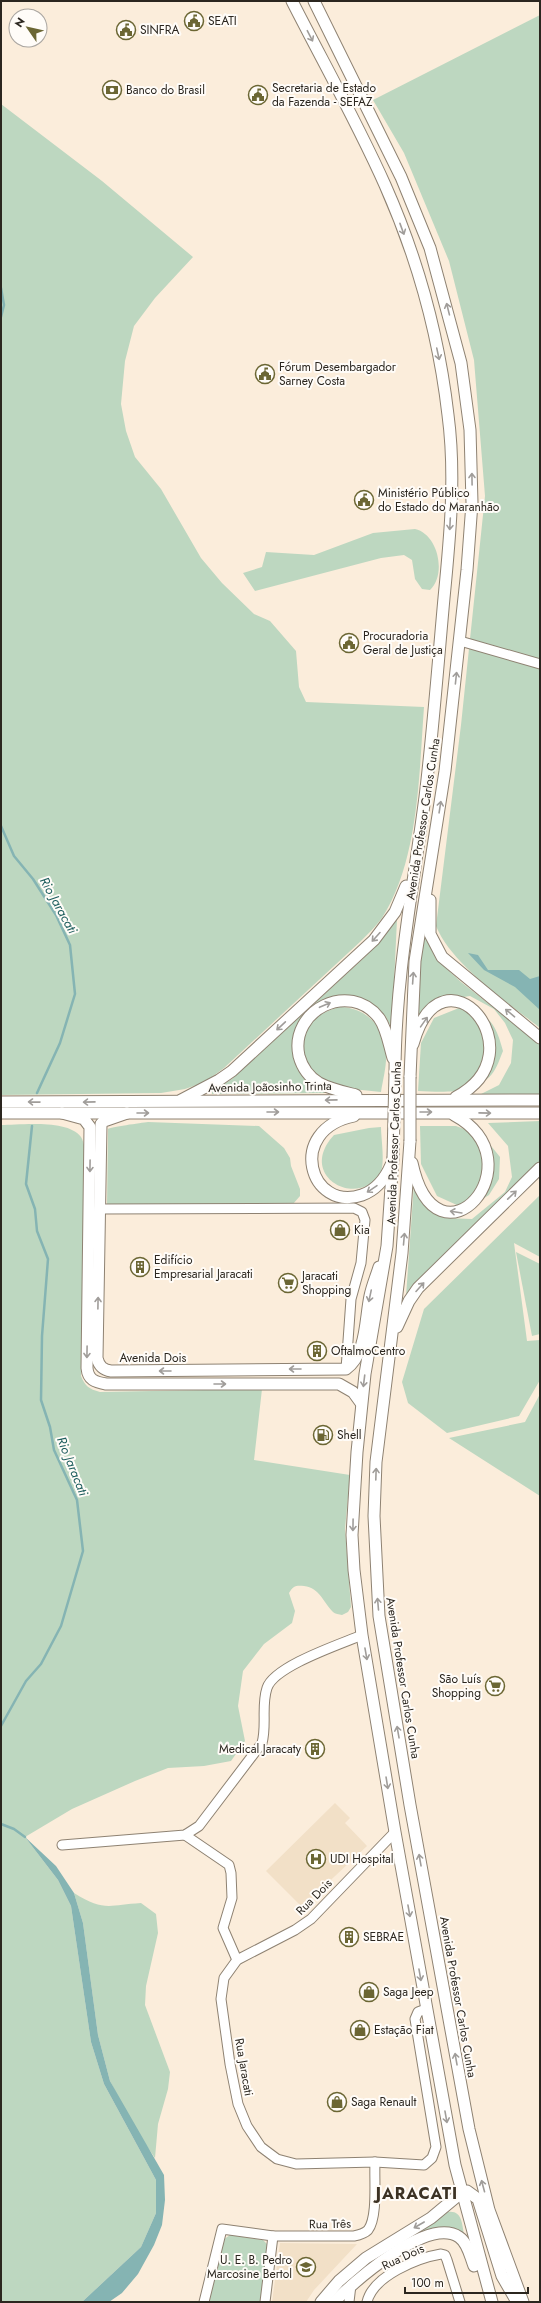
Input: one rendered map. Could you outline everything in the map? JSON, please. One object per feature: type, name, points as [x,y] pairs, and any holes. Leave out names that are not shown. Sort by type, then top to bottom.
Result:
[{"type":"main road","name":"Avenida Professor Carlos Cunha","points":[[292,1],[358,129],[392,202],[425,298],[438,355],[448,413],[452,477],[448,560],[436,698],[417,852],[406,922],[395,1070],[393,1158],[387,1246],[361,1403],[354,1485],[352,1535],[354,1570],[362,1635],[426,2009],[461,2193],[486,2286],[492,2302]]},
{"type":"main road","name":"Avenida Professor Carlos Cunha","points":[[314,1],[402,177],[430,248],[461,363],[470,430],[472,503],[460,641],[445,771],[415,961],[412,999],[410,1145],[402,1253],[376,1462],[374,1516],[375,1571],[384,1654],[469,2129],[492,2217],[523,2302]]},
{"type":"main road","points":[[358,129],[368,139],[387,178],[392,181],[402,177]]},
{"type":"main road","points":[[392,202],[400,200],[407,202],[421,238],[430,248]]},
{"type":"main road","points":[[434,845],[428,921],[430,934],[436,950],[448,964],[540,1038]]},
{"type":"main road","points":[[177,1101],[203,1089],[232,1071],[374,940],[401,902],[417,852]]},
{"type":"main road","points":[[410,1075],[415,1036],[424,1020],[438,1007],[447,1003],[464,1000],[485,1007],[496,1017]]},
{"type":"main road","points":[[370,1099],[327,1086],[308,1073],[300,1061],[298,1039],[301,1028],[307,1018],[316,1009],[336,1001],[353,1002],[370,1010],[382,1024],[395,1070]]},
{"type":"main road","points":[[447,1100],[469,1092],[489,1081]]},
{"type":"main road","name":"Avenida Joãosinho Trinta","points":[[1,1102],[370,1099],[540,1100]]},
{"type":"main road","points":[[378,1112],[343,1118],[325,1129],[317,1139],[313,1149],[311,1162],[313,1172],[323,1186],[336,1195],[347,1198],[357,1197],[378,1186],[389,1170],[393,1158]]},
{"type":"main road","points":[[446,1112],[470,1121],[491,1134]]},
{"type":"main road","name":"Avenida Joãosinho Trinta","points":[[1,1113],[446,1112],[540,1114]]},
{"type":"main road","points":[[62,1113],[84,1120],[90,1127],[88,1375],[95,1382],[106,1384],[339,1384],[353,1392],[361,1403]]},
{"type":"main road","name":"Avenida Dois","points":[[127,1113],[104,1121],[101,1124],[97,1358],[99,1364],[104,1369],[111,1371],[346,1369]]},
{"type":"main road","points":[[410,1145],[413,1167],[420,1187],[434,1203],[445,1209],[459,1213],[473,1211],[487,1204],[499,1193]]},
{"type":"main road","points":[[390,1347],[401,1317],[418,1288],[540,1168]]},
{"type":"main road","points":[[346,1369],[356,1360],[362,1339],[372,1288],[387,1246]]},
{"type":"main road","points":[[362,1339],[368,1357]]},
{"type":"main road","points":[[202,1370],[202,1384]]},
{"type":"main road","points":[[441,2211],[452,2193],[455,2165]]},
{"type":"main road","points":[[321,2302],[339,2281],[366,2258],[441,2211],[461,2193],[470,2192],[478,2199],[502,2276],[517,2302]]},
{"type":"main road","points":[[334,2302],[352,2285],[404,2247],[430,2235],[444,2233],[454,2234],[466,2244],[477,2274],[486,2286]]},
{"type":"street","points":[[460,641],[540,664]]},
{"type":"street","points":[[99,1209],[357,1209],[364,1214],[365,1220],[361,1263],[351,1299],[346,1369]]},
{"type":"street","points":[[62,1846],[185,1835],[199,1826],[262,1743],[265,1733],[265,1696],[267,1687],[272,1680],[286,1669],[313,1655],[362,1635]]},
{"type":"street","name":"Rua Dois","points":[[237,1960],[295,1930],[311,1919],[395,1832]]},
{"type":"street","points":[[185,1835],[229,1866],[232,1873],[232,1898],[223,1928],[237,1960]]},
{"type":"street","name":"Rua Jaracati","points":[[237,1960],[227,1973],[221,1987],[223,2016],[238,2104],[247,2126],[261,2147],[277,2159],[296,2164],[375,2162],[424,2164],[434,2154],[436,2147],[428,2097]]},
{"type":"street","points":[[426,2009],[418,2012],[415,2019],[428,2097],[442,2094]]},
{"type":"street","name":"Rua Três","points":[[204,2302],[221,2232],[224,2229],[273,2236],[354,2236],[364,2233],[370,2226],[373,2216],[375,2162]]},
{"type":"street","points":[[265,2302],[273,2236]]},
{"type":"street","name":"Rua Dois","points":[[367,2302],[375,2286],[385,2278],[408,2265],[443,2254],[446,2257],[460,2302]]},
{"type":"street","points":[[349,2302],[352,2285]]},
{"type":"shaded area","name":"UDI Hospital","points":[[335,1803],[350,1818],[345,1823],[367,1846],[302,1907],[266,1871]]},
{"type":"shaded area","name":"U. E. B. Pedro Marcosine Bertol","points":[[280,2243],[357,2244],[314,2290],[306,2302],[272,2302]]},
{"type":"green space","points":[[540,15],[540,1028],[497,995],[467,969],[454,955],[436,926],[461,725],[485,496],[474,360],[449,261],[404,153],[373,100]]},
{"type":"green space","points":[[1,104],[102,181],[193,257],[155,298],[134,326],[125,361],[121,404],[126,431],[135,457],[161,489],[201,558],[222,583],[254,614],[270,621],[296,651],[299,687],[306,702],[424,707],[418,788],[410,843],[403,870],[394,895],[382,918],[361,941],[224,1068],[205,1082],[185,1089],[161,1093],[1,1095]]},
{"type":"green space","points":[[415,529],[423,532],[429,538],[438,555],[438,574],[435,583],[430,590],[422,589],[415,579],[412,560],[404,555],[381,558],[255,591],[243,573],[262,567],[266,552],[314,555],[373,533]]},
{"type":"green space","points":[[397,919],[392,1028],[382,1012],[371,1003],[359,998],[338,996],[294,1036],[294,1055],[300,1071],[311,1083],[327,1093],[212,1094],[212,1091],[232,1079],[366,956]]},
{"type":"green space","points":[[425,926],[426,938],[436,959],[461,982],[540,1044],[540,1095],[479,1095],[499,1085],[511,1063],[513,1040],[505,1023],[494,1009],[470,996],[444,1000],[419,1019],[417,997],[422,935]]},
{"type":"green space","points":[[341,1007],[350,1008],[366,1015],[372,1020],[382,1034],[385,1043],[386,1057],[381,1092],[352,1089],[330,1084],[317,1076],[309,1065],[303,1045],[304,1035],[308,1027],[313,1020],[321,1015],[330,1010]]},
{"type":"green space","points":[[459,1008],[484,1016],[489,1020],[497,1032],[503,1051],[497,1066],[485,1081],[467,1089],[448,1092],[418,1091],[421,1043],[434,1018]]},
{"type":"green space","points":[[540,1121],[540,1163],[406,1296],[414,1184],[426,1204],[444,1218],[472,1219],[505,1192],[512,1177],[508,1146],[488,1123]]},
{"type":"green space","points":[[148,1122],[259,1126],[284,1148],[290,1158],[291,1166],[300,1189],[300,1196],[293,1204],[107,1205],[108,1129]]},
{"type":"green space","points":[[1,1125],[55,1125],[75,1131],[83,1141],[85,1149],[81,1376],[86,1385],[93,1390],[100,1392],[262,1389],[254,1460],[350,1475],[345,1529],[351,1607],[348,1612],[342,1615],[336,1614],[318,1592],[304,1586],[293,1587],[289,1593],[295,1611],[292,1623],[264,1644],[243,1671],[238,1706],[245,1741],[231,1761],[204,1766],[168,1768],[72,1809],[25,1837],[58,1880],[71,1906],[91,2042],[104,2084],[156,2180],[156,2213],[141,2247],[82,2302],[1,2302]]},
{"type":"green space","points":[[420,1126],[456,1126],[483,1136],[500,1157],[499,1179],[489,1195],[476,1203],[459,1206],[437,1196],[421,1164]]},
{"type":"green space","points":[[381,1127],[383,1156],[382,1167],[381,1171],[372,1183],[360,1188],[347,1188],[335,1184],[326,1175],[322,1164],[324,1150],[334,1135]]},
{"type":"green space","points":[[540,1195],[540,1257],[514,1243],[527,1341],[540,1340],[540,1380],[519,1416],[447,1433],[408,1403],[402,1382],[424,1309]]},
{"type":"green space","points":[[516,1252],[540,1264],[540,1334],[532,1336]]},
{"type":"green space","points":[[540,1394],[540,1496],[449,1438],[525,1422]]},
{"type":"green space","points":[[74,1893],[84,1899],[100,1905],[114,1906],[141,1903],[156,1914],[158,1933],[146,1986],[145,2005],[170,2072],[168,2089],[158,2124],[155,2158],[133,2126],[110,2081],[98,2035],[83,1923]]},
{"type":"green space","points":[[448,2212],[453,2212],[459,2215],[464,2234],[447,2227],[417,2232]]},
{"type":"green space","points":[[230,2235],[263,2240],[268,2245],[261,2302],[207,2302],[223,2240]]},
{"type":"water","points":[[468,953],[478,955],[488,970],[519,970],[530,979],[540,976],[540,1010],[515,987],[484,970]]},
{"type":"water","points":[[25,1837],[56,1866],[74,1893],[83,1923],[98,2035],[110,2081],[164,2175],[165,2200],[162,2225],[154,2245],[138,2274],[122,2293],[109,2302],[82,2302],[141,2247],[156,2213],[156,2180],[104,2084],[91,2042],[71,1906],[58,1880]]},
{"type":"waterway","name":"Rio Jaracati","points":[[1,288],[4,305],[1,317]]},
{"type":"waterway","name":"Rio Jaracati","points":[[1,826],[14,856],[33,879],[56,915],[70,945],[75,994],[60,1043],[37,1093]]},
{"type":"waterway","name":"Rio Jaracati","points":[[1,1726],[26,1681],[41,1664],[61,1626],[83,1551],[77,1500],[54,1450],[50,1427],[41,1400],[42,1336],[48,1259],[37,1231],[35,1209],[26,1184],[32,1126]]},
{"type":"waterway","name":"Rio Jaracati","points":[[1,1824],[14,1829],[25,1837]]},
{"type":"place","name":"SEATI","points":[[194,21]]},
{"type":"place","name":"SINFRA","points":[[126,30]]},
{"type":"place","name":"Banco do Brasil","points":[[112,90]]},
{"type":"place","name":"Secretaria de Estado da Fazenda - SEFAZ","points":[[258,95]]},
{"type":"place","name":"Fórum Desembargador Sarney Costa","points":[[265,374]]},
{"type":"place","name":"Ministério Público do Estado do Maranhão","points":[[364,500]]},
{"type":"place","name":"Procuradoria Geral de Justiça","points":[[349,643]]},
{"type":"place","name":"Kia","points":[[340,1230]]},
{"type":"place","name":"Edifício Empresarial Jaracati","points":[[140,1267]]},
{"type":"place","name":"Jaracati Shopping","points":[[288,1283]]},
{"type":"place","name":"OftalmoCentro","points":[[317,1351]]},
{"type":"place","name":"Shell","points":[[323,1435]]},
{"type":"place","name":"São Luís Shopping","points":[[495,1686]]},
{"type":"place","name":"Medical Jaracaty","points":[[315,1749]]},
{"type":"place","name":"UDI Hospital","points":[[316,1859]]},
{"type":"place","name":"SEBRAE","points":[[349,1937]]},
{"type":"place","name":"Saga Jeep","points":[[369,1992]]},
{"type":"place","name":"Estação Fiat","points":[[360,2030]]},
{"type":"place","name":"Saga Renault","points":[[337,2102]]},
{"type":"place","name":"U. E. B. Pedro Marcosine Bertol","points":[[306,2267]]},
{"type":"district","name":"JARACATI","points":[[417,2193]]}]
